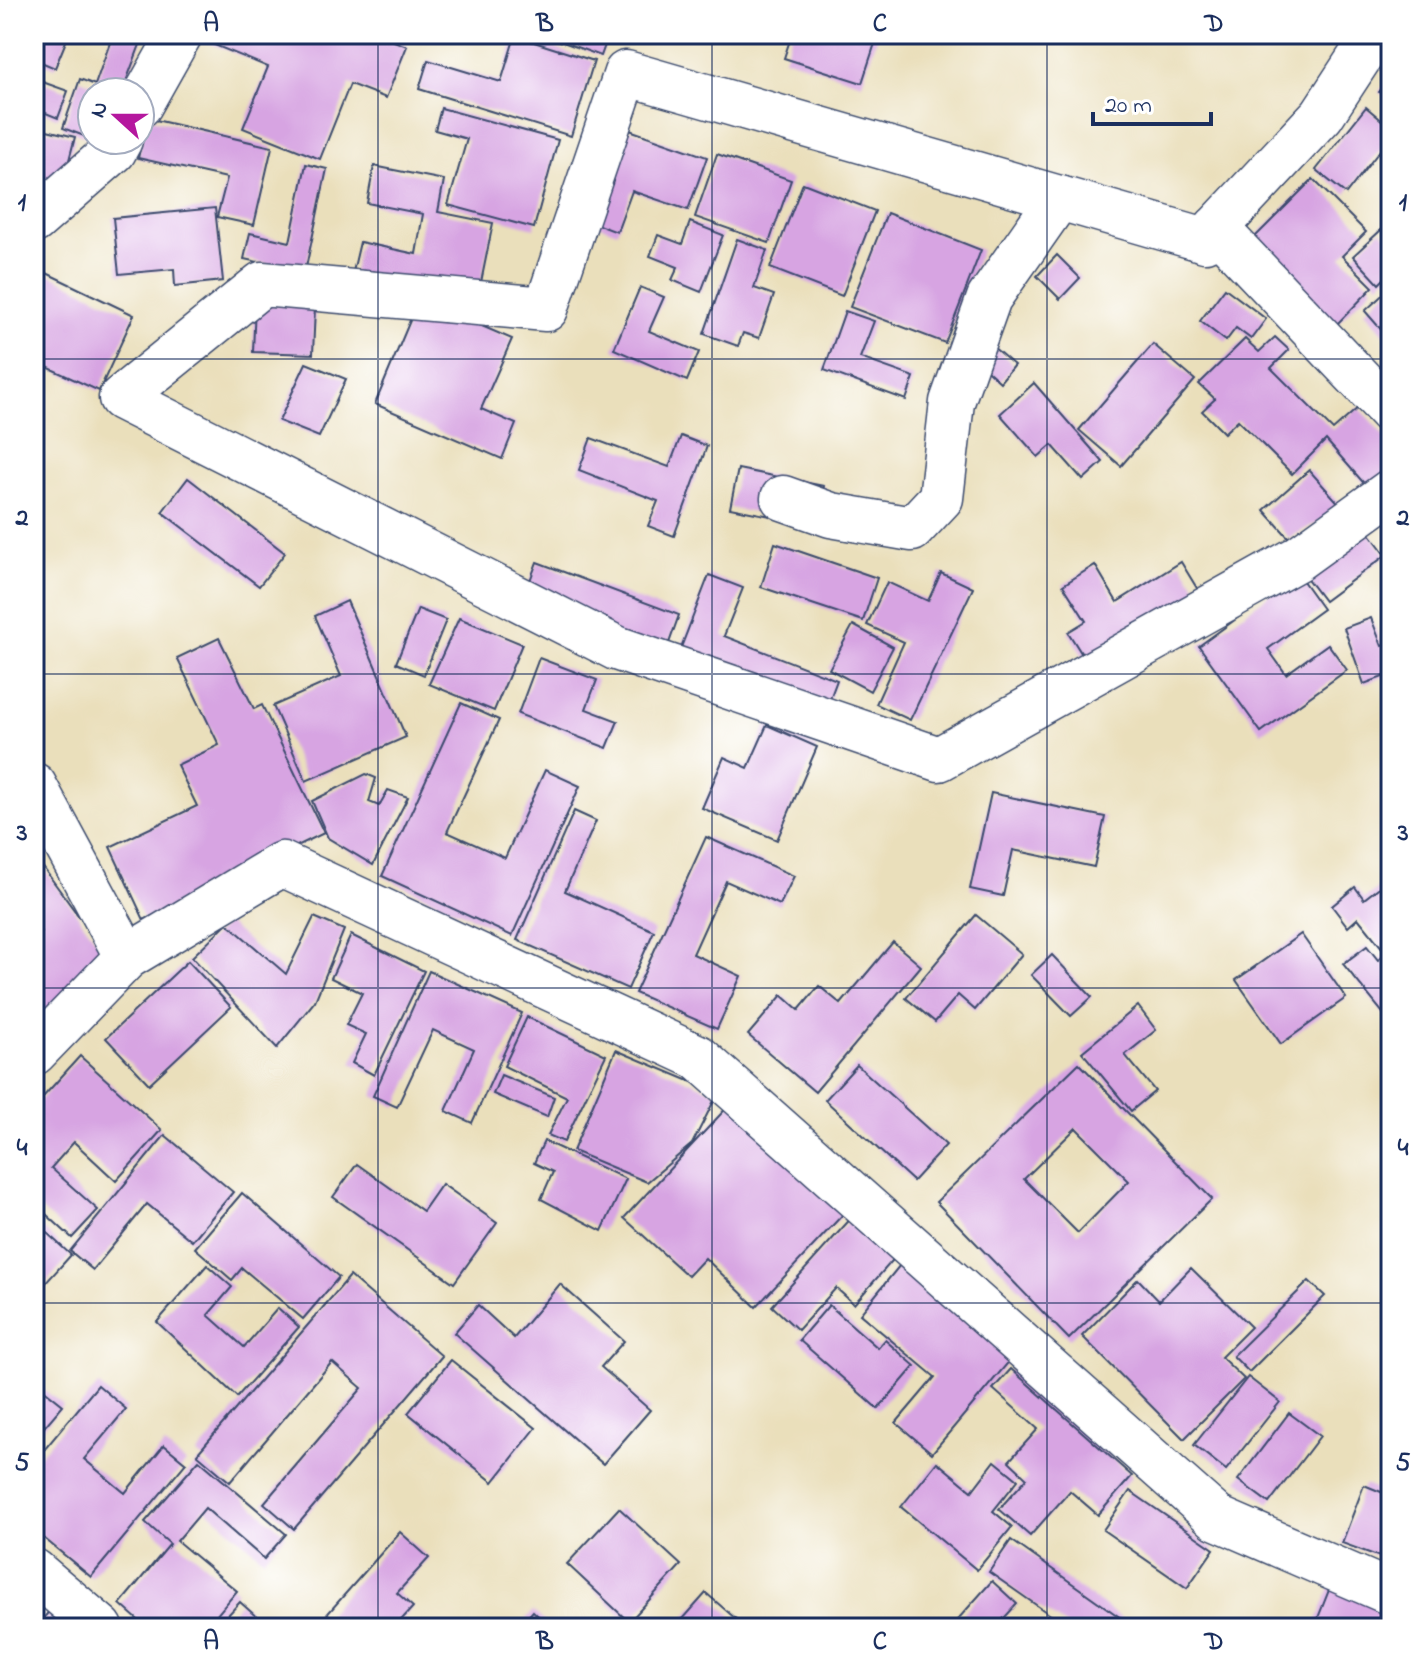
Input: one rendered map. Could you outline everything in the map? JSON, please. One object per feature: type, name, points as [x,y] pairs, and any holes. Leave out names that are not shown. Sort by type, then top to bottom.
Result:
[{"type":"street","points":[[156,77],[180,34]]},
{"type":"street","points":[[1375,34],[1322,115],[1205,240],[626,73],[546,309],[262,284],[121,398],[616,648],[939,759],[1297,559],[1391,491]]},
{"type":"street","points":[[34,221],[108,156]]},
{"type":"street","points":[[783,498],[831,515],[912,529],[941,498],[952,402],[989,298],[1059,198]]},
{"type":"street","points":[[1216,228],[1391,412]]},
{"type":"street","points":[[34,785],[127,957]]},
{"type":"street","points":[[34,1053],[127,957],[282,864],[698,1057],[1217,1518],[1391,1593]]},
{"type":"street","points":[[34,1571],[101,1628]]},
{"type":"building","points":[[34,34],[69,34],[55,68],[34,59]]},
{"type":"building","points":[[113,34],[144,34],[128,76],[98,76]]},
{"type":"building","points":[[188,34],[376,34],[407,46],[386,98],[350,84],[320,159],[243,128],[268,67]]},
{"type":"building","points":[[541,34],[609,34],[601,56]]},
{"type":"building","points":[[792,34],[878,34],[862,83],[784,58]]},
{"type":"building","points":[[515,36],[594,61],[571,136],[419,89],[428,60],[501,82]]},
{"type":"building","points":[[34,67],[40,69],[37,80],[68,91],[58,118],[41,111],[35,127],[75,137],[61,191],[34,184]]},
{"type":"building","points":[[1391,77],[1391,101],[1379,92]]},
{"type":"building","points":[[76,91],[76,133],[63,128]]},
{"type":"building","points":[[1366,107],[1391,128],[1391,136],[1346,194],[1316,170]]},
{"type":"building","points":[[441,108],[558,140],[534,228],[448,205],[467,139],[435,130]]},
{"type":"building","points":[[156,120],[272,147],[254,225],[217,217],[227,178],[138,158],[156,156]]},
{"type":"building","points":[[618,126],[707,157],[688,210],[632,191],[617,232],[585,220]]},
{"type":"building","points":[[717,154],[791,180],[769,243],[695,217]]},
{"type":"building","points":[[306,164],[327,169],[305,272],[244,259],[250,233],[290,242]]},
{"type":"building","points":[[374,166],[444,180],[438,212],[493,223],[477,302],[352,276],[360,242],[416,254],[423,214],[367,203]]},
{"type":"building","points":[[1313,179],[1366,232],[1342,256],[1373,287],[1336,325],[1251,241]]},
{"type":"building","points":[[803,183],[875,211],[842,296],[770,268]]},
{"type":"building","points":[[215,208],[223,281],[175,286],[174,269],[119,274],[113,218]]},
{"type":"building","points":[[887,213],[981,250],[945,343],[850,307]]},
{"type":"building","points":[[690,222],[723,235],[701,292],[672,280],[678,267],[650,256],[658,235],[682,244]]},
{"type":"building","points":[[1381,230],[1391,240],[1391,272],[1379,284],[1353,256]]},
{"type":"building","points":[[737,239],[767,250],[754,288],[774,295],[759,338],[743,333],[738,346],[704,334]]},
{"type":"building","points":[[1057,255],[1080,278],[1060,299],[1037,276]]},
{"type":"building","points":[[34,267],[134,315],[99,391],[34,361]]},
{"type":"building","points":[[640,287],[664,297],[649,331],[699,352],[687,381],[614,349]]},
{"type":"building","points":[[1391,287],[1391,341],[1365,311]]},
{"type":"building","points":[[1225,288],[1266,319],[1251,339],[1236,328],[1226,341],[1200,321]]},
{"type":"building","points":[[419,299],[512,339],[481,409],[516,424],[502,459],[375,404]]},
{"type":"building","points":[[255,304],[315,307],[313,354],[253,352]]},
{"type":"building","points":[[845,311],[874,321],[860,358],[914,377],[906,400],[824,370]]},
{"type":"building","points":[[1275,337],[1289,350],[1271,368],[1333,430],[1359,407],[1391,444],[1391,469],[1369,489],[1326,440],[1292,474],[1238,420],[1224,433],[1202,411],[1215,399],[1199,384],[1245,339],[1259,352]]},
{"type":"building","points":[[1153,344],[1195,380],[1121,466],[1079,430]]},
{"type":"building","points":[[992,346],[1014,365],[1000,382],[978,362]]},
{"type":"building","points":[[306,363],[346,379],[319,437],[279,421]]},
{"type":"building","points":[[1034,383],[1103,462],[1083,480],[1052,445],[1038,457],[1000,414]]},
{"type":"building","points":[[681,436],[707,446],[674,536],[648,526],[658,501],[579,470],[591,438],[669,467]]},
{"type":"building","points":[[738,469],[824,486],[816,525],[730,508]]},
{"type":"building","points":[[1309,470],[1343,508],[1289,538],[1264,510]]},
{"type":"building","points":[[188,478],[285,553],[259,586],[162,512]]},
{"type":"building","points":[[1364,526],[1386,555],[1324,601],[1302,572]]},
{"type":"building","points":[[775,543],[877,578],[863,621],[761,587]]},
{"type":"building","points":[[537,562],[679,615],[659,671],[516,618]]},
{"type":"building","points":[[1181,562],[1212,613],[1100,683],[1068,632],[1086,621],[1063,585],[1095,565],[1117,602]]},
{"type":"building","points":[[941,573],[973,588],[910,720],[876,704],[904,642],[867,625],[887,582],[928,601]]},
{"type":"building","points":[[1298,574],[1323,609],[1268,649],[1286,674],[1328,644],[1347,670],[1261,732],[1199,646]]},
{"type":"building","points":[[709,575],[743,588],[724,636],[837,680],[817,733],[670,676]]},
{"type":"building","points":[[347,601],[406,737],[306,781],[273,706],[341,676],[315,616]]},
{"type":"building","points":[[418,609],[446,620],[424,675],[396,663]]},
{"type":"building","points":[[459,618],[522,644],[494,711],[429,684]]},
{"type":"building","points":[[1371,618],[1382,646],[1391,643],[1391,674],[1364,684],[1344,628]]},
{"type":"building","points":[[853,625],[893,647],[870,691],[829,669]]},
{"type":"building","points":[[219,638],[254,709],[262,705],[324,833],[144,920],[110,847],[197,806],[177,765],[219,745],[177,658]]},
{"type":"building","points":[[539,658],[597,680],[586,709],[618,721],[607,748],[518,714]]},
{"type":"building","points":[[461,703],[499,720],[447,832],[505,858],[545,770],[580,786],[512,936],[382,876]]},
{"type":"building","points":[[767,725],[817,747],[777,840],[702,808],[724,757],[748,768]]},
{"type":"building","points":[[366,774],[376,778],[369,802],[379,806],[388,790],[408,797],[373,865],[328,838],[312,801]]},
{"type":"building","points":[[991,793],[1105,817],[1094,867],[1013,850],[1003,896],[970,889]]},
{"type":"building","points":[[574,811],[596,821],[565,891],[654,931],[628,989],[517,940]]},
{"type":"building","points":[[706,837],[794,876],[780,905],[726,881],[693,954],[741,976],[717,1029],[635,993]]},
{"type":"building","points":[[34,855],[112,962],[34,1044],[34,938],[41,932],[34,924]]},
{"type":"building","points":[[1391,878],[1391,942],[1383,949],[1358,918],[1348,927],[1332,906],[1355,887],[1364,899]]},
{"type":"building","points":[[976,915],[1022,954],[975,1010],[958,995],[935,1022],[906,998]]},
{"type":"building","points":[[314,917],[344,930],[315,1001],[277,1048],[192,957],[227,923],[286,974]]},
{"type":"building","points":[[1301,934],[1346,998],[1281,1044],[1236,980]]},
{"type":"building","points":[[351,935],[424,971],[374,1075],[352,1063],[366,1034],[346,1025],[362,993],[331,978]]},
{"type":"building","points":[[893,942],[921,966],[815,1092],[748,1035],[782,995],[799,1010],[819,986],[841,1004]]},
{"type":"building","points":[[1367,946],[1378,960],[1391,949],[1391,1023],[1343,964]]},
{"type":"building","points":[[1052,955],[1092,997],[1071,1016],[1031,975]]},
{"type":"building","points":[[188,961],[231,1007],[149,1084],[106,1038]]},
{"type":"building","points":[[429,971],[522,1013],[472,1123],[446,1111],[474,1049],[433,1030],[397,1107],[373,1096]]},
{"type":"building","points":[[1138,1006],[1156,1030],[1125,1055],[1155,1091],[1131,1111],[1082,1052]]},
{"type":"building","points":[[527,1017],[606,1055],[564,1142],[548,1135],[567,1097],[504,1066]]},
{"type":"building","points":[[616,1050],[718,1093],[692,1144],[647,1182],[573,1151]]},
{"type":"building","points":[[80,1056],[162,1130],[116,1181],[74,1142],[51,1168],[98,1210],[72,1238],[34,1203],[34,1107]]},
{"type":"building","points":[[1079,1063],[1212,1199],[1069,1339],[936,1202]],"holes":[[[1076,1128],[1129,1181],[1078,1233],[1024,1179]]]},
{"type":"building","points":[[857,1065],[946,1145],[913,1181],[825,1100]]},
{"type":"building","points":[[501,1075],[554,1097],[547,1117],[493,1094]]},
{"type":"building","points":[[733,1101],[848,1209],[756,1307],[705,1258],[688,1276],[624,1218]]},
{"type":"building","points":[[165,1135],[233,1192],[192,1241],[147,1204],[93,1270],[70,1251]]},
{"type":"building","points":[[544,1141],[626,1179],[602,1231],[541,1199],[553,1172],[534,1163]]},
{"type":"building","points":[[357,1164],[423,1211],[442,1184],[497,1223],[454,1283],[333,1197]]},
{"type":"building","points":[[242,1193],[339,1277],[303,1319],[242,1268],[232,1280],[195,1248]]},
{"type":"building","points":[[855,1214],[899,1253],[854,1304],[836,1288],[798,1330],[772,1306]]},
{"type":"building","points":[[34,1221],[71,1255],[34,1296]]},
{"type":"building","points":[[207,1265],[232,1287],[208,1315],[244,1347],[278,1308],[299,1327],[237,1397],[157,1322]]},
{"type":"building","points":[[900,1265],[1012,1358],[932,1453],[896,1423],[935,1377],[860,1314]]},
{"type":"building","points":[[1191,1268],[1251,1327],[1221,1357],[1244,1379],[1184,1439],[1082,1336],[1138,1279],[1159,1301]]},
{"type":"building","points":[[350,1276],[442,1356],[294,1529],[264,1503],[362,1388],[332,1362],[230,1482],[197,1454]]},
{"type":"building","points":[[1309,1281],[1325,1296],[1249,1372],[1233,1356]]},
{"type":"building","points":[[560,1284],[624,1341],[601,1367],[650,1410],[603,1464],[454,1333],[478,1305],[514,1338]]},
{"type":"building","points":[[829,1305],[878,1348],[885,1340],[915,1366],[878,1409],[799,1340]]},
{"type":"building","points":[[451,1360],[536,1428],[493,1482],[408,1413]]},
{"type":"building","points":[[1011,1369],[1132,1476],[1098,1515],[1070,1491],[1030,1536],[999,1509],[1027,1478],[1009,1461],[1038,1429],[993,1389]]},
{"type":"building","points":[[1248,1377],[1280,1402],[1226,1470],[1194,1445]]},
{"type":"building","points":[[38,1385],[63,1405],[34,1439],[34,1390]]},
{"type":"building","points":[[98,1385],[126,1409],[84,1459],[125,1493],[164,1445],[186,1463],[91,1577],[34,1530],[34,1462]]},
{"type":"building","points":[[1289,1413],[1320,1436],[1269,1503],[1238,1480]]},
{"type":"building","points":[[199,1460],[286,1534],[264,1559],[205,1508],[177,1541],[237,1591],[206,1628],[147,1628],[120,1604],[170,1544],[145,1522]]},
{"type":"building","points":[[995,1461],[1018,1480],[993,1511],[1012,1527],[977,1570],[901,1507],[937,1462],[972,1491]]},
{"type":"building","points":[[1364,1485],[1391,1496],[1391,1561],[1342,1543]]},
{"type":"building","points":[[1130,1491],[1214,1549],[1187,1588],[1103,1530]]},
{"type":"building","points":[[619,1508],[681,1565],[629,1622],[567,1564]]},
{"type":"building","points":[[400,1532],[429,1558],[397,1593],[413,1607],[394,1628],[315,1628]]},
{"type":"building","points":[[1011,1540],[1135,1628],[1069,1628],[989,1572]]},
{"type":"building","points":[[992,1581],[1017,1604],[995,1628],[950,1628]]},
{"type":"building","points":[[1331,1585],[1391,1608],[1391,1628],[1314,1628]]},
{"type":"building","points":[[706,1593],[744,1626],[675,1628]]},
{"type":"building","points":[[240,1602],[269,1628],[216,1628]]},
{"type":"building","points":[[52,1608],[76,1628],[35,1628]]},
{"type":"building","points":[[533,1611],[551,1628],[518,1628]]}]
